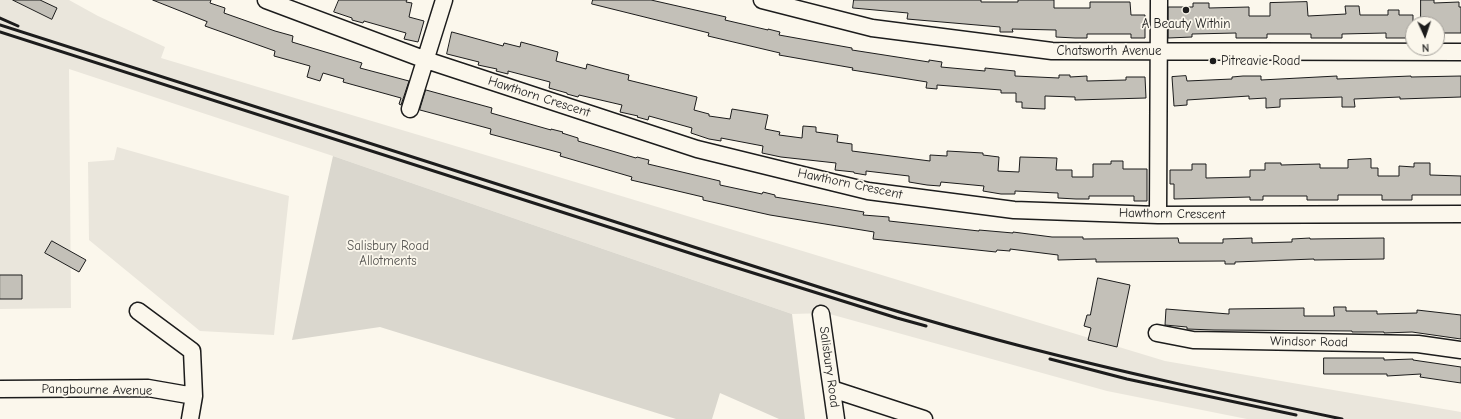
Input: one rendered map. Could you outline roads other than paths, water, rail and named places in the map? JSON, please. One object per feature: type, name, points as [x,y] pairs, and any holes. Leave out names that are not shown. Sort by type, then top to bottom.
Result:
[{"type":"street","name":"Hawthorn Crescent","points":[[266,0],[426,60],[697,149],[868,190],[1014,210],[1158,215],[1461,214]]},
{"type":"street","points":[[410,109],[444,0]]},
{"type":"street","name":"Chatsworth Avenue","points":[[762,0],[872,28],[1052,51],[1461,52]]},
{"type":"street","points":[[1158,215],[1159,0]]},
{"type":"street","points":[[138,311],[192,351],[194,396],[190,419]]},
{"type":"street","name":"Salisbury Road","points":[[821,314],[836,419]]},
{"type":"street","name":"Windsor Road","points":[[1157,333],[1193,340],[1418,344],[1461,350]]},
{"type":"street","name":"Pangbourne Avenue","points":[[0,389],[148,388],[194,396]]},
{"type":"street","points":[[832,389],[924,419]]},
{"type":"railway","points":[[0,18],[18,26]]},
{"type":"railway","points":[[0,25],[920,318],[1017,345],[1098,365],[1342,419]]},
{"type":"railway","points":[[0,32],[699,256],[926,326]]},
{"type":"railway","points":[[1050,359],[1127,379],[1296,415]]},
{"type":"place","name":"A Beauty Within","points":[[1186,10]]},
{"type":"place","name":"Pitreavie Road","points":[[1213,61]]},
{"type":"park label","name":"Salisbury Road Allotments","points":[[388,254]]}]
